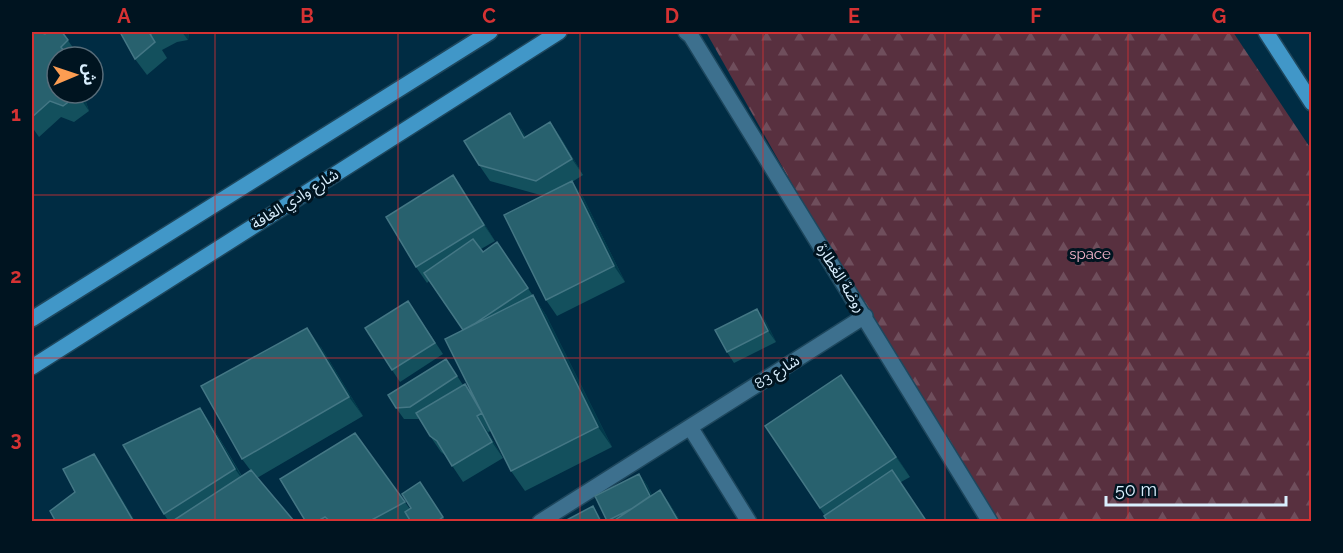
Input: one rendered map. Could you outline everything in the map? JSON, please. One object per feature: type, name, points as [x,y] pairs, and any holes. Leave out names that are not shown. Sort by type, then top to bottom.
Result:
[{"type":"street","points":[[32,320],[490,32]]},
{"type":"street","name":"شارع وادي الغافة","points":[[32,367],[559,32]]},
{"type":"street","points":[[1266,32],[1311,103]]},
{"type":"street","name":"روضة الغطارة","points":[[689,33],[990,522]]},
{"type":"street","name":"شارع 83","points":[[540,522],[865,316]]},
{"type":"street","points":[[690,427],[749,522]]},
{"type":"green space","name":"space","points":[[706,32],[1233,32],[1311,149],[1311,521],[997,521],[856,297]]},
{"type":"building","points":[[62,32],[68,40],[63,45],[45,45],[46,105],[32,117],[32,34]]},
{"type":"building","points":[[120,32],[156,32],[150,34],[155,42],[135,59]]},
{"type":"building","points":[[510,113],[524,138],[550,122],[572,159],[536,181],[479,165],[464,141]]},
{"type":"building","points":[[453,175],[484,225],[416,267],[386,217]]},
{"type":"building","points":[[572,181],[614,266],[546,300],[504,215]]},
{"type":"building","points":[[473,239],[483,252],[497,242],[528,288],[463,330],[424,273]]},
{"type":"building","points":[[533,295],[598,427],[511,471],[445,339]]},
{"type":"building","points":[[408,301],[435,343],[392,370],[365,328]]},
{"type":"building","points":[[757,309],[768,331],[727,352],[715,330]]},
{"type":"building","points":[[307,328],[349,397],[242,459],[201,386]]},
{"type":"building","points":[[446,359],[457,376],[410,407],[396,408],[388,395]]},
{"type":"building","points":[[841,375],[896,457],[820,508],[765,426]]},
{"type":"building","points":[[465,384],[482,413],[477,416],[492,442],[452,466],[416,413]]},
{"type":"building","points":[[200,408],[235,469],[164,514],[123,445]]},
{"type":"building","points":[[355,433],[405,502],[368,522],[331,522],[325,517],[316,522],[306,522],[280,479]]},
{"type":"building","points":[[94,454],[134,522],[56,522],[50,511],[75,492],[63,469]]},
{"type":"building","points":[[251,470],[294,521],[171,522]]},
{"type":"building","points":[[892,470],[927,522],[828,522],[824,516]]},
{"type":"building","points":[[639,474],[650,496],[607,521],[595,496]]},
{"type":"building","points":[[420,482],[443,517],[436,522],[411,522],[405,512],[411,508],[402,494]]},
{"type":"building","points":[[660,490],[679,522],[612,522]]},
{"type":"building","points":[[593,506],[601,522],[563,522]]}]
